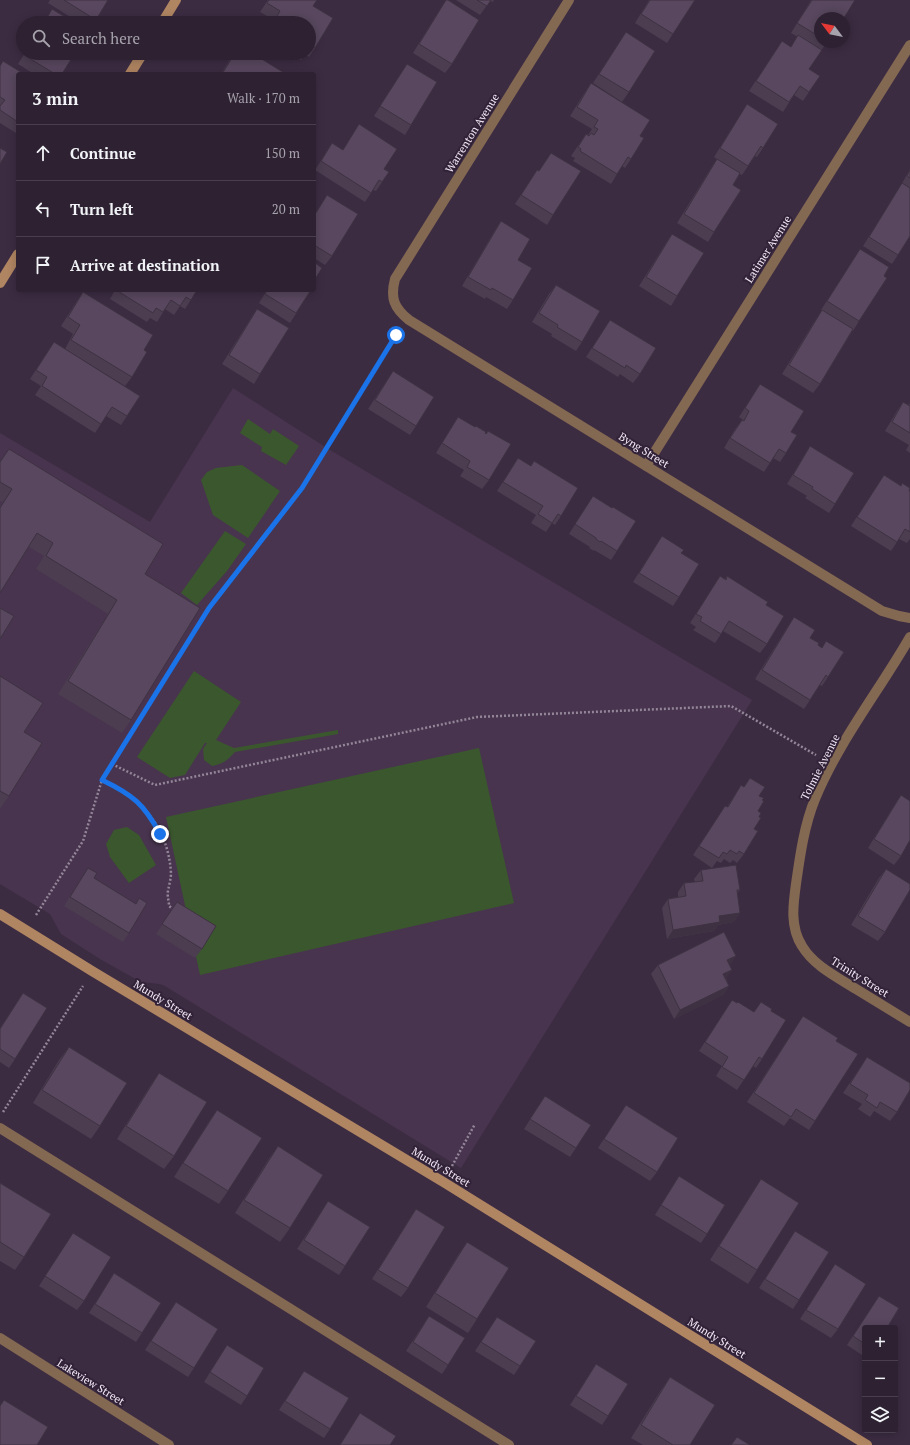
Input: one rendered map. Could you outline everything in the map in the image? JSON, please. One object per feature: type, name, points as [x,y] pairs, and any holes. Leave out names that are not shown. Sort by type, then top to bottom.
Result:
[{"type":"street","points":[[166,16],[176,0]]},
{"type":"street","name":"Warrenton Avenue","points":[[395,279],[569,0]]},
{"type":"street","name":"Latimer Avenue","points":[[646,466],[910,45]]},
{"type":"street","points":[[131,72],[139,60]]},
{"type":"street","points":[[0,283],[16,257]]},
{"type":"street","name":"Byng Street","points":[[395,279],[392,288],[392,297],[403,316],[409,320],[882,611],[910,618]]},
{"type":"street","name":"Tolmie Avenue","points":[[802,946],[795,930],[793,916],[794,900],[799,860],[807,824],[815,799],[833,761],[910,637]]},
{"type":"street","name":"Mundy Street","points":[[0,914],[445,1183],[867,1445]]},
{"type":"street","name":"Trinity Street","points":[[802,946],[811,958],[827,970],[910,1022]]},
{"type":"street","points":[[0,1128],[509,1445]]},
{"type":"street","name":"Lakeview Street","points":[[0,1338],[169,1445]]},
{"type":"path","points":[[45,901],[83,841],[102,780],[209,608],[302,488],[396,335]]},
{"type":"path","points":[[112,764],[156,785],[477,717],[731,706],[819,757]]},
{"type":"path","points":[[102,780],[131,796],[150,815],[168,852],[171,875],[168,900],[169,906],[175,911]]},
{"type":"path","points":[[0,1117],[85,983]]},
{"type":"path","points":[[445,1183],[455,1160],[475,1124]]},
{"type":"shaded area","points":[[233,388],[330,450],[752,700],[461,1168],[165,986],[141,982],[100,959],[61,934],[50,914],[0,884],[0,433],[150,522]]},
{"type":"green space","points":[[248,419],[270,434],[273,429],[299,446],[286,465],[261,451],[262,447],[240,433]]},
{"type":"green space","points":[[242,465],[280,491],[248,538],[213,515],[201,480],[207,472],[216,468]]},
{"type":"green space","points":[[225,531],[246,544],[227,571],[197,605],[181,593]]},
{"type":"green space","points":[[194,671],[241,702],[216,740],[234,748],[338,730],[338,734],[235,752],[225,761],[212,766],[204,760],[203,749],[207,743],[205,743],[185,775],[170,778],[137,757]]},
{"type":"green space","points":[[479,748],[514,903],[200,975],[166,817]]},
{"type":"green space","points":[[127,827],[139,835],[156,865],[129,883],[110,857],[106,844],[114,830]]},
{"type":"building","points":[[64,0],[108,0],[98,16],[90,16]]},
{"type":"building","points":[[269,0],[317,0],[313,6],[333,18],[316,46],[316,16],[277,16],[280,11],[267,3]]},
{"type":"building","points":[[446,0],[479,20],[452,64],[419,44]]},
{"type":"building","points":[[477,0],[491,0],[487,6]]},
{"type":"building","points":[[650,0],[695,0],[673,34],[641,14]]},
{"type":"building","points":[[812,0],[855,0],[848,12],[814,12],[814,33],[797,23]]},
{"type":"building","points":[[52,9],[64,16],[48,16]]},
{"type":"building","points":[[626,32],[655,51],[629,92],[599,74]]},
{"type":"building","points":[[798,35],[814,45],[814,48],[822,50],[809,69],[820,76],[809,92],[800,86],[789,102],[756,81],[782,41],[791,47]]},
{"type":"building","points":[[32,60],[71,60],[63,72],[52,72]]},
{"type":"building","points":[[231,60],[263,60],[283,72],[223,72]]},
{"type":"building","points":[[3,61],[21,72],[16,72],[16,121],[0,110],[0,106],[5,100],[0,97],[0,66]]},
{"type":"building","points":[[407,64],[437,82],[411,125],[380,106]]},
{"type":"building","points":[[591,83],[650,120],[640,136],[644,138],[631,159],[628,157],[617,174],[580,151],[581,149],[578,147],[586,134],[589,136],[591,133],[594,135],[598,129],[594,127],[598,120],[577,107]]},
{"type":"building","points":[[747,104],[778,124],[763,148],[761,146],[748,166],[720,148]]},
{"type":"building","points":[[359,124],[397,149],[384,169],[389,172],[382,182],[379,180],[371,193],[321,161],[332,143],[343,150]]},
{"type":"building","points":[[0,148],[7,152],[0,164]]},
{"type":"building","points":[[551,153],[581,171],[553,215],[521,195],[537,170],[539,171]]},
{"type":"building","points":[[717,159],[740,173],[733,185],[741,190],[714,232],[684,214]]},
{"type":"building","points":[[910,170],[910,178],[907,176]]},
{"type":"building","points":[[902,183],[910,188],[910,236],[898,255],[869,237]]},
{"type":"building","points":[[327,195],[358,214],[332,256],[316,246],[316,213]]},
{"type":"building","points":[[501,221],[530,239],[518,260],[532,268],[513,300],[468,277]]},
{"type":"building","points":[[672,234],[704,253],[677,296],[646,277]]},
{"type":"building","points":[[860,249],[889,267],[884,276],[887,278],[859,321],[827,301]]},
{"type":"building","points":[[316,264],[322,268],[316,278]]},
{"type":"building","points":[[556,285],[600,311],[582,342],[557,327],[558,325],[539,313]]},
{"type":"building","points":[[83,292],[153,335],[144,350],[147,352],[132,377],[71,340],[80,325],[68,317]]},
{"type":"building","points":[[119,292],[196,292],[191,300],[186,297],[180,306],[171,300],[163,312],[156,308],[153,313]]},
{"type":"building","points":[[266,292],[310,292],[296,313],[265,294]]},
{"type":"building","points":[[257,309],[289,328],[260,374],[229,355]]},
{"type":"building","points":[[822,310],[853,329],[820,384],[789,365]]},
{"type":"building","points":[[610,320],[656,348],[640,374],[626,365],[625,368],[592,348]]},
{"type":"building","points":[[54,342],[140,396],[127,416],[112,407],[101,424],[42,386],[47,377],[36,370]]},
{"type":"building","points":[[393,371],[434,397],[416,426],[375,400]]},
{"type":"building","points":[[760,384],[804,411],[791,432],[797,435],[786,453],[779,449],[770,463],[730,438],[742,420],[744,421],[749,411],[745,408]]},
{"type":"building","points":[[903,402],[910,406],[910,433],[892,422]]},
{"type":"building","points":[[458,417],[486,432],[486,434],[488,431],[511,444],[489,480],[467,467],[470,461],[442,443]]},
{"type":"building","points":[[810,446],[854,473],[835,504],[812,489],[813,487],[793,475]]},
{"type":"building","points":[[9,449],[163,544],[145,574],[200,608],[131,720],[68,681],[117,600],[46,556],[53,543],[37,533],[0,593],[0,508],[12,489],[0,482],[0,462]]},
{"type":"building","points":[[518,458],[531,466],[534,461],[578,488],[561,516],[558,514],[552,523],[538,514],[543,506],[503,482]]},
{"type":"building","points":[[884,475],[901,486],[902,483],[910,488],[910,532],[905,529],[897,542],[857,517]]},
{"type":"building","points":[[593,496],[636,521],[617,551],[601,541],[600,542],[575,524]]},
{"type":"building","points":[[662,536],[684,550],[681,553],[699,564],[679,597],[639,573]]},
{"type":"building","points":[[720,576],[726,580],[727,576],[768,602],[766,605],[784,616],[767,644],[729,621],[721,634],[700,621],[702,617],[696,614]]},
{"type":"building","points":[[0,608],[14,616],[0,639]]},
{"type":"building","points":[[794,617],[815,630],[810,638],[819,643],[818,645],[822,648],[826,641],[844,652],[828,677],[826,675],[810,700],[762,670]]},
{"type":"building","points":[[0,676],[43,703],[24,732],[42,743],[9,796],[0,791]]},
{"type":"building","points":[[750,778],[765,787],[759,796],[764,798],[762,800],[764,801],[758,811],[761,813],[759,817],[761,818],[754,829],[758,831],[744,854],[739,851],[737,854],[730,850],[727,854],[723,852],[719,858],[699,846],[725,806],[728,807],[741,785],[744,787]]},
{"type":"building","points":[[901,795],[910,801],[910,840],[901,856],[874,839]]},
{"type":"building","points":[[736,865],[740,890],[737,890],[740,913],[719,916],[720,922],[673,930],[668,899],[686,896],[684,883],[703,881],[701,870]]},
{"type":"building","points":[[88,868],[97,873],[94,878],[136,904],[139,898],[147,903],[129,933],[70,897]]},
{"type":"building","points":[[886,869],[910,884],[910,890],[885,932],[858,916]]},
{"type":"building","points":[[177,902],[216,926],[202,949],[162,924]]},
{"type":"building","points":[[724,932],[736,956],[727,960],[732,970],[723,974],[729,986],[680,1010],[658,965]]},
{"type":"building","points":[[23,993],[47,1008],[15,1059],[0,1049],[0,1029]]},
{"type":"building","points":[[732,1000],[754,1012],[761,1002],[772,1009],[771,1011],[786,1020],[762,1059],[759,1057],[744,1080],[722,1067],[728,1057],[705,1042]]},
{"type":"building","points":[[803,1016],[838,1038],[836,1041],[858,1054],[815,1121],[796,1109],[791,1117],[754,1093]]},
{"type":"building","points":[[69,1047],[127,1083],[100,1126],[42,1090]]},
{"type":"building","points":[[867,1057],[910,1083],[910,1090],[897,1112],[880,1102],[877,1108],[865,1100],[868,1095],[850,1084]]},
{"type":"building","points":[[159,1073],[207,1102],[174,1156],[126,1126]]},
{"type":"building","points":[[545,1096],[591,1125],[576,1148],[530,1119]]},
{"type":"building","points":[[626,1105],[678,1138],[657,1172],[604,1139]]},
{"type":"building","points":[[217,1110],[262,1138],[228,1191],[183,1163]]},
{"type":"building","points":[[278,1146],[323,1175],[290,1228],[244,1200]]},
{"type":"building","points":[[679,1176],[725,1205],[707,1234],[661,1205]]},
{"type":"building","points":[[761,1179],[799,1203],[757,1270],[719,1246]]},
{"type":"building","points":[[0,1183],[51,1214],[24,1257],[0,1242]]},
{"type":"building","points":[[328,1201],[370,1227],[345,1266],[304,1240]]},
{"type":"building","points":[[416,1209],[445,1227],[408,1288],[378,1270]]},
{"type":"building","points":[[795,1231],[829,1252],[799,1300],[765,1279]]},
{"type":"building","points":[[73,1233],[111,1257],[84,1301],[45,1276]]},
{"type":"building","points":[[467,1242],[509,1268],[477,1319],[435,1293]]},
{"type":"building","points":[[835,1264],[866,1284],[838,1329],[806,1310]]},
{"type":"building","points":[[114,1273],[161,1303],[142,1333],[95,1304]]},
{"type":"building","points":[[879,1296],[899,1308],[889,1325],[862,1325],[862,1342],[853,1336]]},
{"type":"building","points":[[176,1302],[218,1329],[194,1368],[151,1341]]},
{"type":"building","points":[[429,1316],[465,1338],[448,1365],[413,1342]]},
{"type":"building","points":[[497,1317],[536,1341],[520,1366],[481,1342]]},
{"type":"building","points":[[227,1345],[264,1368],[247,1396],[210,1372]]},
{"type":"building","points":[[596,1364],[628,1384],[608,1416],[576,1396]]},
{"type":"building","points":[[304,1371],[349,1398],[330,1429],[285,1401]]},
{"type":"building","points":[[670,1377],[715,1405],[690,1445],[673,1445],[641,1425]]},
{"type":"building","points":[[4,1400],[48,1427],[37,1445],[0,1445],[0,1406]]},
{"type":"building","points":[[360,1413],[396,1436],[390,1445],[340,1445]]},
{"type":"building","points":[[737,1437],[750,1445],[731,1445]]},
{"type":"route","points":[[160,834],[150,815],[140,804],[117,787],[102,780],[209,608],[302,488],[396,335]]}]
